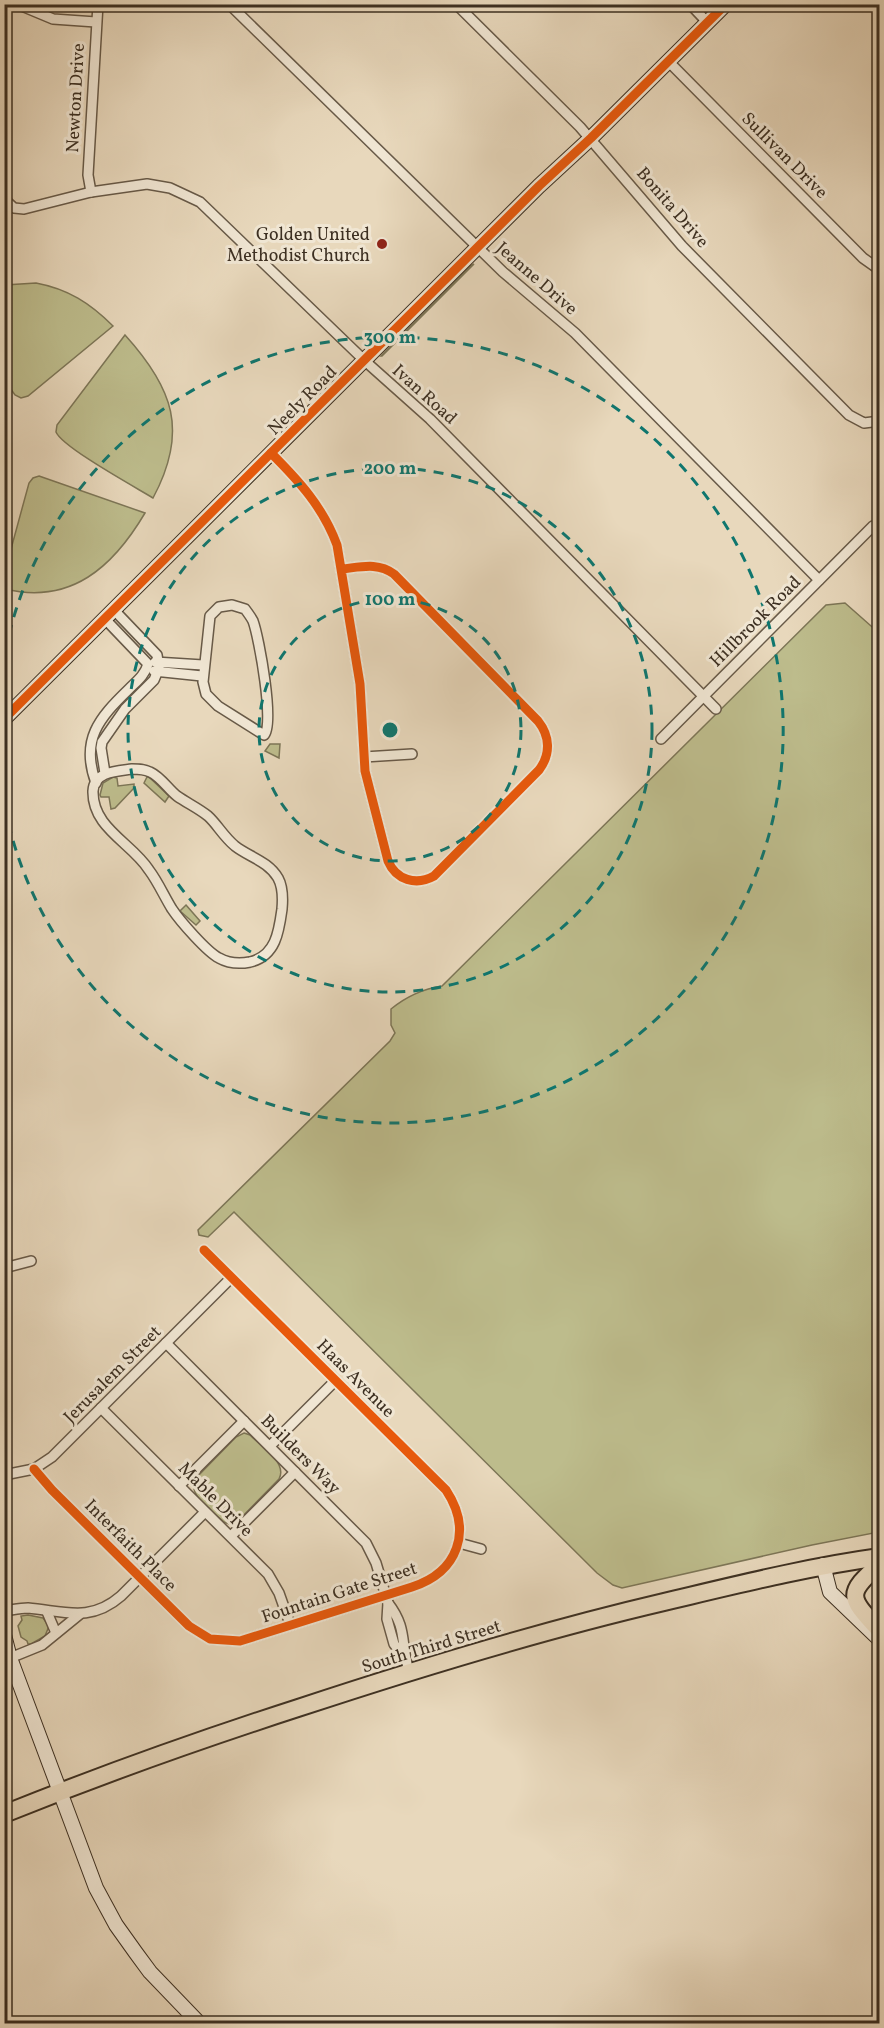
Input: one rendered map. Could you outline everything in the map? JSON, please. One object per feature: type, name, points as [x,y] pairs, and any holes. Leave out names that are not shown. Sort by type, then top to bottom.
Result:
[{"type":"highway","name":"South Third Street","points":[[4,1814],[60,1791],[407,1664],[823,1565],[879,1557]]},
{"type":"highway","points":[[879,1564],[855,1588],[855,1604],[879,1631]]},
{"type":"street","points":[[17,4],[53,19],[96,22]]},
{"type":"street","name":"Newton Drive","points":[[91,192],[88,175],[98,4]]},
{"type":"street","name":"Jeanne Drive","points":[[229,4],[478,248],[517,285],[575,333],[819,580]]},
{"type":"street","name":"Bonita Drive","points":[[456,4],[591,138],[682,246],[849,415],[860,422],[874,422]]},
{"type":"street","points":[[690,4],[708,23]]},
{"type":"street","name":"Neely Road","points":[[4,720],[538,186],[591,138],[726,4]]},
{"type":"street","name":"Sullivan Drive","points":[[669,62],[863,258],[879,270]]},
{"type":"street","name":"Ivan Road","points":[[4,199],[14,208],[24,209],[91,192],[136,184],[157,184],[177,190],[200,202],[365,361],[430,419],[716,709]]},
{"type":"street","points":[[272,453],[308,492],[322,512],[337,545],[360,684],[364,757],[371,799],[389,865],[398,876],[417,882],[434,876],[536,774],[544,763],[547,753],[547,736],[538,721],[394,574],[385,568],[374,566],[342,569]]},
{"type":"street","name":"Hillbrook Road","points":[[661,740],[873,526]]},
{"type":"street","points":[[223,606],[241,606],[249,613],[253,622],[260,655],[268,703],[266,734],[263,735],[218,706],[206,694],[202,676],[211,613],[223,606]]},
{"type":"street","points":[[105,773],[102,742],[132,702],[151,684],[159,672],[157,655],[145,642],[110,614]]},
{"type":"street","points":[[110,614],[147,667],[159,672],[202,676]]},
{"type":"street","points":[[136,650],[145,642]]},
{"type":"street","points":[[96,783],[92,773],[90,742],[93,735],[147,667],[159,661],[203,665]]},
{"type":"street","points":[[124,694],[132,702]]},
{"type":"street","points":[[364,757],[412,754]]},
{"type":"street","points":[[132,769],[149,771],[179,797],[207,815],[219,831],[237,848],[273,871],[279,879],[283,898],[276,938],[269,952],[257,960],[233,963],[218,958],[192,932],[172,909],[142,860],[100,818],[95,808],[93,791],[96,783],[105,773],[132,769]]},
{"type":"street","name":"Haas Avenue","points":[[204,1250],[446,1490],[456,1510],[459,1543]]},
{"type":"street","points":[[4,1269],[31,1261]]},
{"type":"street","name":"Jerusalem Street","points":[[4,1475],[34,1469],[52,1457],[231,1278]]},
{"type":"street","name":"Builders Way","points":[[166,1343],[366,1543],[376,1563],[387,1599],[387,1619],[394,1644],[407,1664]]},
{"type":"street","points":[[270,1446],[334,1381]]},
{"type":"street","name":"Mable Drive","points":[[101,1408],[270,1577],[279,1593],[290,1624]]},
{"type":"street","points":[[179,1486],[244,1421]]},
{"type":"street","name":"Interfaith Place","points":[[34,1469],[193,1629],[210,1639]]},
{"type":"street","points":[[231,1536],[295,1472]]},
{"type":"street","points":[[4,1611],[26,1608],[80,1614],[96,1611],[112,1604],[205,1512]]},
{"type":"street","points":[[459,1543],[481,1549]]},
{"type":"street","name":"Fountain Gate Street","points":[[210,1639],[240,1641],[290,1624],[387,1599],[432,1579],[451,1560],[459,1543]]},
{"type":"street","points":[[823,1565],[830,1592],[879,1640]]},
{"type":"street","points":[[47,1612],[56,1634]]},
{"type":"street","points":[[10,1658],[35,1649],[80,1614]]},
{"type":"street","points":[[4,1635],[10,1658],[91,1876],[116,1925],[150,1972],[200,2024]]},
{"type":"shaded area","points":[[474,264],[382,356],[381,356],[470,266]]},
{"type":"shaded area","points":[[36,283],[78,298],[96,310],[113,326],[28,396],[21,398],[15,395],[5,381],[5,285]]},
{"type":"shaded area","points":[[125,335],[155,373],[170,411],[173,431],[171,452],[153,498],[85,457],[61,439],[56,432],[57,425]]},
{"type":"shaded area","points":[[39,476],[145,513],[119,550],[88,577],[70,586],[50,591],[29,593],[5,589],[5,571],[29,483],[33,478]]},
{"type":"shaded area","points":[[845,603],[879,633],[879,1532],[622,1588],[613,1585],[597,1573],[234,1212],[208,1237],[199,1235],[198,1230],[390,1041],[395,1033],[391,1025],[391,1009],[415,994],[442,986],[826,605]]},
{"type":"shaded area","points":[[270,744],[280,744],[279,758],[265,751]]},
{"type":"shaded area","points":[[113,777],[117,778],[118,786],[134,784],[134,788],[115,808],[111,809],[109,797],[100,795],[103,783]]},
{"type":"shaded area","points":[[147,777],[169,796],[165,802],[144,783]]},
{"type":"shaded area","points":[[186,905],[200,921],[196,925],[180,911]]},
{"type":"shaded area","points":[[244,1433],[250,1435],[272,1455],[281,1473],[279,1479],[237,1522],[229,1524],[202,1503],[193,1485],[195,1479],[236,1437]]},
{"type":"shaded area","points":[[21,1616],[43,1618],[49,1626],[45,1636],[31,1644],[21,1637],[18,1626],[22,1620]]},
{"type":"cycle path","points":[[4,719],[539,186],[591,138],[726,4]]},
{"type":"cycle path","points":[[271,453],[309,495],[325,519],[337,545],[360,684],[365,771],[388,861],[401,877],[420,881],[434,876],[539,770],[546,758],[547,739],[538,721],[394,574],[376,567],[342,569]]},
{"type":"cycle path","points":[[34,1469],[52,1490],[189,1626],[210,1639],[240,1641],[412,1587],[428,1580],[450,1561],[459,1535],[459,1520],[446,1490],[204,1250]]},
{"type":"place","name":"Golden United Methodist Church","points":[[382,244]]}]
